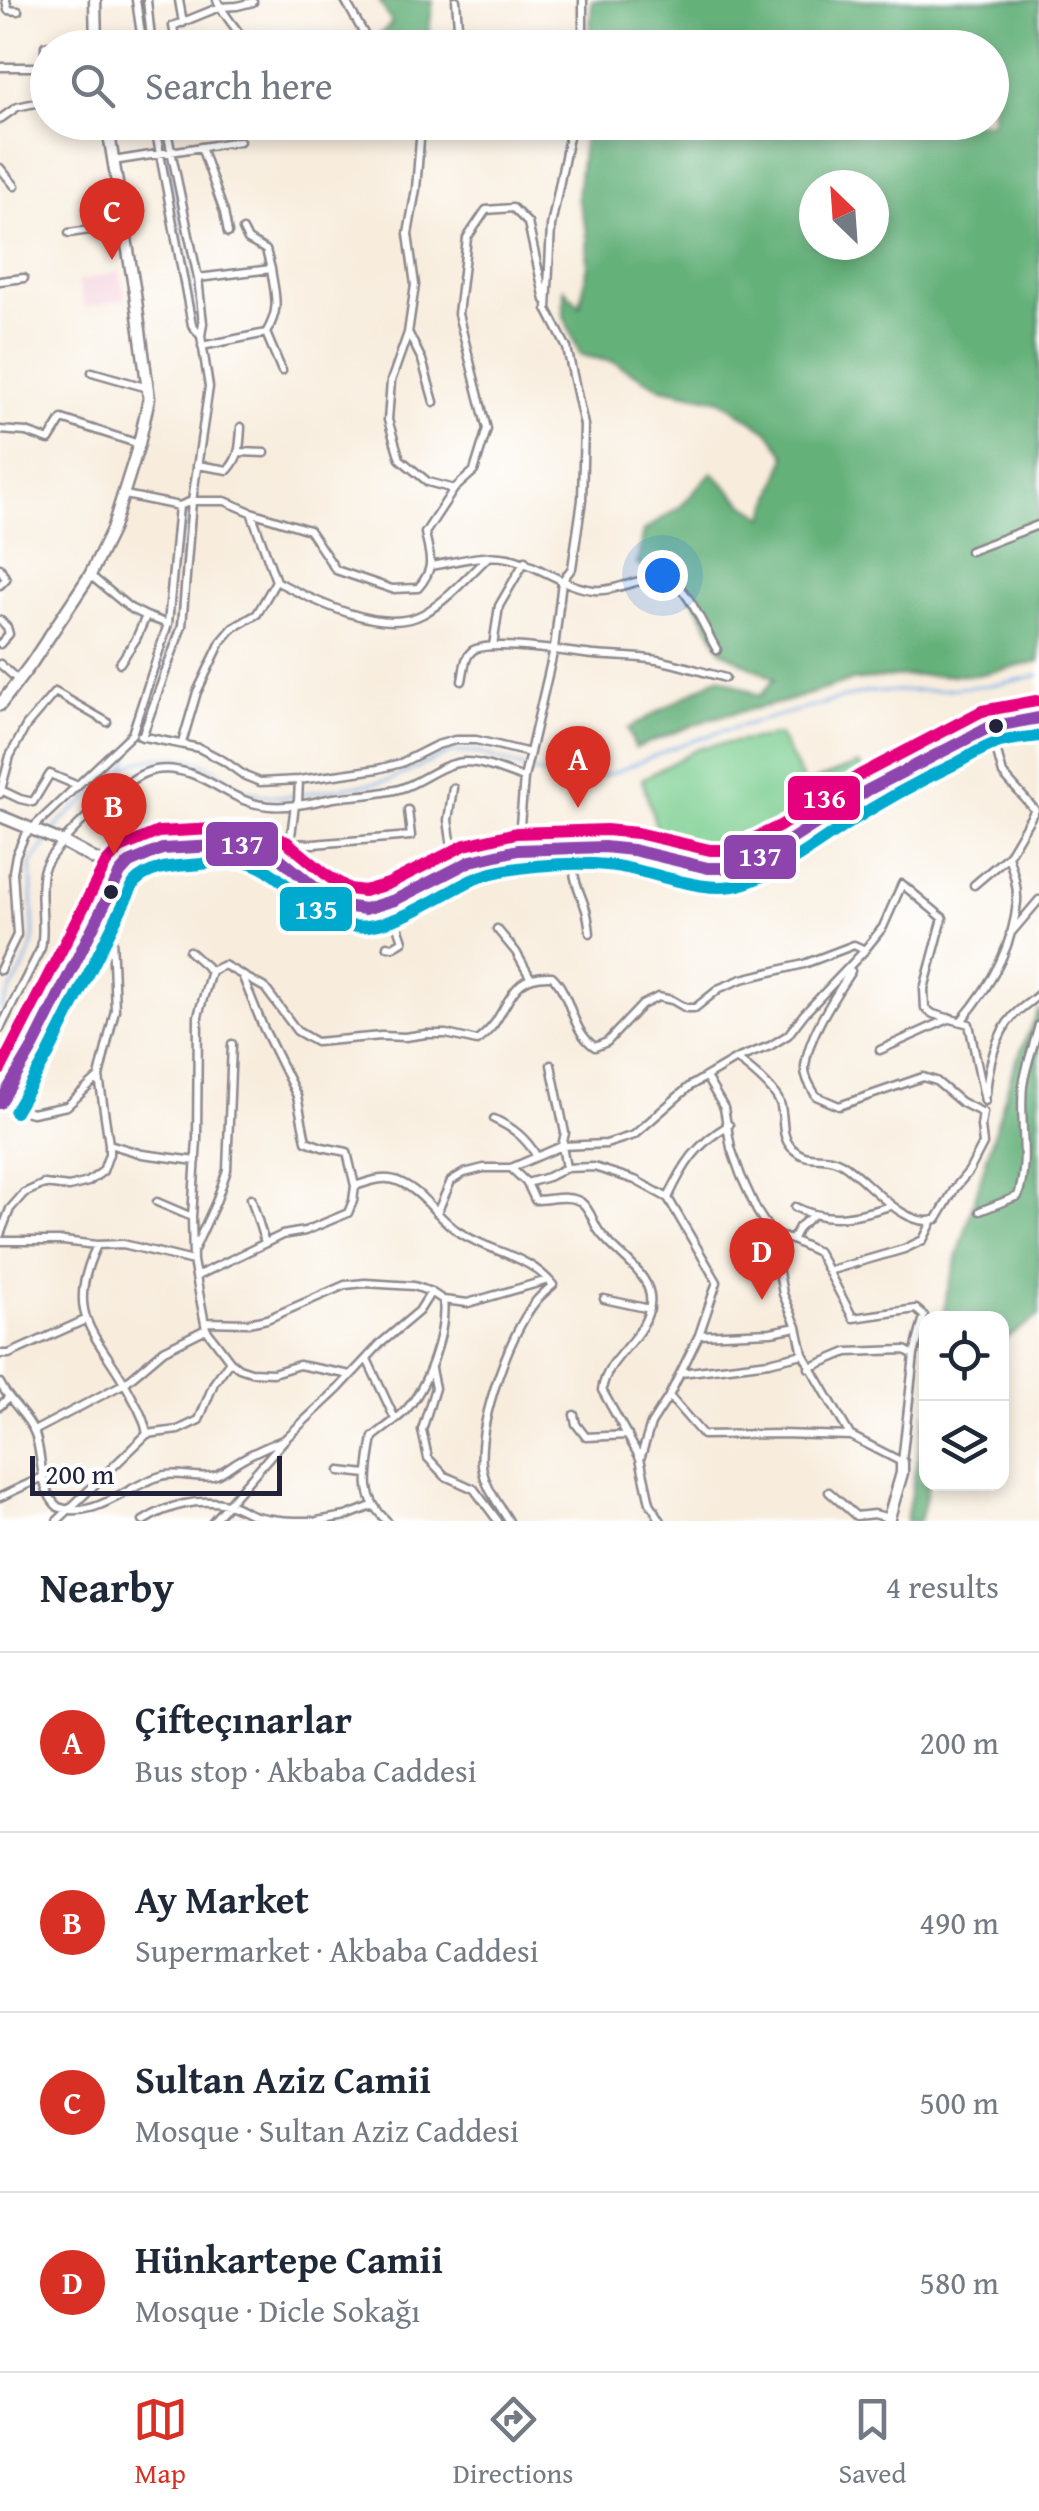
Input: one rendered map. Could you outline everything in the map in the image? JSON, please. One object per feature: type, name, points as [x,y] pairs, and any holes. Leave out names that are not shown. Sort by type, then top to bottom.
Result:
[{"type":"main road","points":[[95,0],[95,30]]},
{"type":"main road","points":[[0,704],[90,575],[112,530],[149,398],[110,140]]},
{"type":"main road","points":[[0,1104],[28,1061],[120,873],[129,863],[162,849],[251,844],[276,856],[343,906],[366,909],[390,902],[483,857],[518,850],[580,846],[633,850],[708,868],[733,868],[789,841],[868,790],[990,728],[1039,718]]},
{"type":"main road","points":[[0,816],[61,841],[120,873]]},
{"type":"main road","points":[[888,1520],[902,1462]]},
{"type":"street","points":[[6,0],[8,10],[18,11]]},
{"type":"street","points":[[136,0],[140,30]]},
{"type":"street","points":[[147,0],[150,30]]},
{"type":"street","points":[[179,0],[183,22]]},
{"type":"street","points":[[345,0],[362,30]]},
{"type":"street","points":[[456,0],[458,30]]},
{"type":"street","points":[[583,30],[584,0]]},
{"type":"street","points":[[174,30],[173,26],[218,3],[237,6],[253,2]]},
{"type":"street","points":[[218,3],[237,30]]},
{"type":"street","points":[[0,67],[30,68]]},
{"type":"street","points":[[0,119],[30,105]]},
{"type":"street","points":[[157,140],[192,326],[201,336]]},
{"type":"street","points":[[142,737],[182,626],[192,501],[209,387],[198,278],[169,140]]},
{"type":"street","points":[[113,161],[240,140]]},
{"type":"street","points":[[420,140],[408,234],[415,285],[408,333],[391,381],[388,420],[400,458],[428,482],[454,488]]},
{"type":"street","points":[[547,309],[551,226],[568,140]]},
{"type":"street","points":[[200,147],[228,233]]},
{"type":"street","points":[[0,168],[14,186]]},
{"type":"street","points":[[124,495],[180,506],[192,501],[225,501],[309,530],[336,570],[392,589],[418,588],[432,566],[425,533],[454,488],[474,472],[487,428],[458,314],[467,238],[486,210],[513,208],[528,223],[547,309],[567,348],[584,425],[577,536],[572,568],[562,581],[554,649],[524,775],[518,850]]},
{"type":"street","points":[[69,233],[124,225]]},
{"type":"street","points":[[202,346],[266,332],[275,318],[277,305],[266,250],[248,240],[243,230]]},
{"type":"street","points":[[198,278],[270,269]]},
{"type":"street","points":[[0,281],[24,278]]},
{"type":"street","points":[[266,332],[282,371]]},
{"type":"street","points":[[408,333],[422,360],[434,402]]},
{"type":"street","points":[[92,372],[148,388]]},
{"type":"street","points":[[0,430],[26,432],[49,440],[62,419],[139,444]]},
{"type":"street","points":[[198,465],[228,470],[240,452],[241,427]]},
{"type":"street","points":[[240,452],[265,453]]},
{"type":"street","points":[[0,970],[17,935],[13,872],[16,855],[34,831],[132,734],[168,624],[180,506]]},
{"type":"street","points":[[252,512],[276,581],[318,604],[343,612],[400,622],[422,615],[488,557]]},
{"type":"street","points":[[970,551],[1038,524],[1039,527]]},
{"type":"street","points":[[432,566],[503,556],[596,591],[640,580],[663,579],[679,586],[717,650]]},
{"type":"street","points":[[493,646],[498,606],[524,562]]},
{"type":"street","points":[[0,568],[6,579],[0,585]]},
{"type":"street","points":[[90,575],[130,608],[168,624]]},
{"type":"street","points":[[182,743],[197,692],[221,642],[233,628],[257,614],[276,581]]},
{"type":"street","points":[[120,663],[146,616]]},
{"type":"street","points":[[0,620],[9,634],[0,644]]},
{"type":"street","points":[[462,681],[471,651],[493,646],[655,660],[724,678]]},
{"type":"street","points":[[0,664],[18,680]]},
{"type":"street","points":[[78,786],[50,774],[34,802],[1,792],[10,756],[26,726],[55,692],[107,722]]},
{"type":"street","points":[[974,885],[1008,856],[1035,810],[1003,774],[990,728]]},
{"type":"street","points":[[132,734],[199,748],[260,782],[299,782],[391,766],[456,740],[476,740],[530,754]]},
{"type":"street","points":[[0,1029],[42,948],[42,875],[47,862],[61,841],[129,780],[145,772],[161,768],[201,777],[246,802],[269,806],[392,790],[459,763],[524,775]]},
{"type":"street","points":[[276,856],[290,843],[299,782]]},
{"type":"street","points":[[453,788],[448,820],[455,868]]},
{"type":"street","points":[[290,843],[411,836],[408,810]]},
{"type":"street","points":[[580,846],[573,861],[573,874],[590,933]]},
{"type":"street","points":[[961,1021],[999,966],[1010,934],[1017,900],[1008,856]]},
{"type":"street","points":[[0,866],[13,872]]},
{"type":"street","points":[[983,1112],[923,1076],[838,1106],[816,1096],[806,1078],[805,1066],[824,1014],[883,927],[902,884],[943,918],[924,989],[925,1008],[969,1024],[985,1101]]},
{"type":"street","points":[[387,946],[403,941],[390,902]]},
{"type":"street","points":[[1010,934],[1037,906]]},
{"type":"street","points":[[94,924],[112,936],[114,985],[115,1010],[99,1077],[109,1144],[104,1171],[88,1182],[69,1187],[44,1184],[24,1193],[10,1209],[0,1238],[122,1244],[192,1257]]},
{"type":"street","points":[[497,929],[530,976]]},
{"type":"street","points":[[351,1375],[299,1365],[274,1373],[238,1368],[206,1326],[192,1257],[192,1217],[198,1016],[211,971],[224,965],[265,988],[297,1031],[316,1042],[426,1034],[477,1041],[491,1029],[513,991],[530,976],[552,976],[560,983],[576,1024],[595,1047],[607,1042],[642,1004],[658,997],[695,1008],[720,988],[742,980],[804,964],[854,945],[865,950]]},
{"type":"street","points":[[437,1212],[450,1182],[464,1173],[511,1168],[562,1146],[606,1144],[634,1135],[690,1086],[788,1035],[865,950]]},
{"type":"street","points":[[189,952],[211,971]]},
{"type":"street","points":[[197,1276],[282,1235],[305,1231],[348,1213],[354,1201],[355,1186],[347,1152],[306,1140],[297,1096],[242,974]]},
{"type":"street","points":[[828,1271],[923,1240],[983,1144],[981,1126],[990,1063],[1005,1026],[1039,994]]},
{"type":"street","points":[[880,1050],[951,1018]]},
{"type":"street","points":[[980,1211],[1018,1196],[1025,1152],[1024,1085],[1039,1024]]},
{"type":"street","points":[[192,1257],[226,1170],[232,1044]]},
{"type":"street","points":[[736,1059],[750,1068],[780,1101],[788,1144],[806,1158],[839,1161],[892,1205],[921,1222],[932,1222]]},
{"type":"street","points":[[551,1065],[565,1134],[562,1146],[566,1168]]},
{"type":"street","points":[[0,1104],[32,1113],[67,1106],[99,1077]]},
{"type":"street","points":[[706,1077],[724,1108],[741,1176],[772,1234],[782,1294],[797,1327],[802,1354],[851,1436]]},
{"type":"street","points":[[494,1119],[515,1129],[536,1155]]},
{"type":"street","points":[[668,1198],[683,1166],[710,1135],[729,1125]]},
{"type":"street","points":[[109,1144],[142,1154],[196,1161]]},
{"type":"street","points":[[528,1183],[566,1168],[594,1167],[635,1180],[668,1198],[716,1282],[699,1335],[652,1424],[640,1458]]},
{"type":"street","points":[[511,1168],[528,1183],[535,1200],[571,1198],[583,1204],[596,1228],[641,1276],[650,1294],[650,1309],[639,1334],[616,1360],[602,1390],[640,1458],[650,1503],[661,1521]]},
{"type":"street","points":[[355,1186],[380,1178],[397,1180],[416,1191],[460,1232],[536,1268],[551,1283]]},
{"type":"street","points":[[251,1198],[265,1243]]},
{"type":"street","points":[[157,1202],[192,1217]]},
{"type":"street","points":[[796,1207],[812,1216],[835,1218],[862,1215],[892,1205]]},
{"type":"street","points":[[792,1240],[812,1216]]},
{"type":"street","points":[[670,1396],[703,1435],[851,1436],[902,1462],[914,1355],[924,1316],[916,1309],[853,1318],[818,1252],[772,1234]]},
{"type":"street","points":[[97,1245],[82,1282],[85,1320],[125,1383],[148,1434]]},
{"type":"street","points":[[34,1431],[125,1383],[164,1350],[206,1326],[268,1320],[345,1286],[414,1286],[443,1300],[468,1303],[551,1283]]},
{"type":"street","points":[[509,1521],[486,1484],[482,1463],[484,1432],[510,1345],[551,1283]]},
{"type":"street","points":[[213,1521],[284,1439],[418,1311],[431,1292]]},
{"type":"street","points":[[604,1299],[650,1309]]},
{"type":"street","points":[[387,1521],[368,1498],[373,1437],[407,1409],[430,1368],[444,1311],[443,1300]]},
{"type":"street","points":[[0,1354],[9,1354],[85,1320]]},
{"type":"street","points":[[699,1335],[797,1327]]},
{"type":"street","points":[[809,1368],[847,1352],[905,1350],[914,1355]]},
{"type":"street","points":[[681,1373],[802,1354]]},
{"type":"street","points":[[367,1359],[395,1419]]},
{"type":"street","points":[[56,1521],[148,1434],[178,1430],[200,1420],[214,1383],[230,1361]]},
{"type":"street","points":[[430,1368],[435,1388],[422,1430],[428,1458],[445,1476],[474,1489],[498,1521]]},
{"type":"street","points":[[0,1383],[34,1431],[53,1504],[67,1513],[100,1513],[162,1476],[214,1476],[284,1439]]},
{"type":"street","points":[[0,1406],[8,1398]]},
{"type":"street","points":[[574,1414],[576,1424],[586,1436],[628,1435]]},
{"type":"street","points":[[340,1471],[367,1474]]},
{"type":"street","points":[[0,1497],[44,1476]]},
{"type":"street","points":[[829,1492],[856,1516],[874,1514],[888,1520]]},
{"type":"street","points":[[143,1521],[167,1507],[201,1502],[230,1504],[253,1515],[280,1520],[315,1521],[346,1516],[372,1506]]},
{"type":"shaded area","points":[[119,271],[126,298],[85,308],[78,282]]},
{"type":"green space","points":[[379,0],[433,0],[429,30],[385,30],[392,23]]},
{"type":"green space","points":[[592,0],[1039,0],[1039,662],[977,675],[851,681],[784,702],[712,718],[635,748],[628,729],[719,677],[760,696],[774,679],[722,651],[685,583],[637,565],[644,531],[681,506],[712,472],[744,504],[765,517],[786,456],[770,433],[721,400],[662,388],[613,362],[580,355],[564,316],[564,289],[580,306],[588,265],[587,231],[577,198],[583,140],[1009,140],[1009,30],[590,30]]},
{"type":"green space","points":[[779,735],[805,784],[859,764],[869,780],[793,834],[749,857],[710,864],[664,853],[642,779],[701,747]]},
{"type":"green space","points":[[1039,1009],[1039,1316],[1009,1336],[1009,1311],[944,1311],[1013,1069]]},
{"type":"green space","points":[[919,1450],[919,1491],[927,1491],[920,1521],[906,1521]]},
{"type":"waterway","points":[[165,140],[199,327]]},
{"type":"waterway","points":[[52,834],[61,821],[125,767],[177,625],[187,513]]},
{"type":"waterway","points":[[302,794],[388,781],[451,752],[478,753],[557,779],[582,780],[613,773],[722,731],[867,692],[940,690],[1000,684],[1039,675]]},
{"type":"waterway","points":[[125,767],[159,758],[182,758],[205,764],[247,790],[294,796]]},
{"type":"waterway","points":[[0,1009],[34,942],[31,864],[48,840]]},
{"type":"transit line","name":"136","points":[[0,1070],[106,863],[120,848],[158,832],[250,827],[287,842],[349,889],[364,891],[388,884],[465,845],[516,833],[606,830],[710,850],[730,850],[780,826],[860,775],[982,711],[1036,701]]},
{"type":"transit line","name":"137","points":[[0,1103],[33,1047],[120,873],[129,863],[162,849],[251,844],[277,856],[343,906],[365,909],[395,900],[471,861],[518,850],[604,847],[708,868],[733,868],[789,841],[868,790],[990,727],[1039,718]]},
{"type":"transit line","name":"135","points":[[15,1112],[134,883],[153,871],[221,862],[251,863],[280,880],[320,913],[350,926],[396,919],[472,880],[538,866],[607,865],[693,884],[726,887],[783,866],[886,800],[984,748],[1039,736]]},
{"type":"place","name":"Sultan Aziz Camii","points":[[112,260]]},
{"type":"place","name":"Çifteçınarlar","points":[[578,808]]},
{"type":"place","name":"Ay Market","points":[[114,855]]},
{"type":"place","name":"Hünkartepe Camii","points":[[762,1300]]}]
